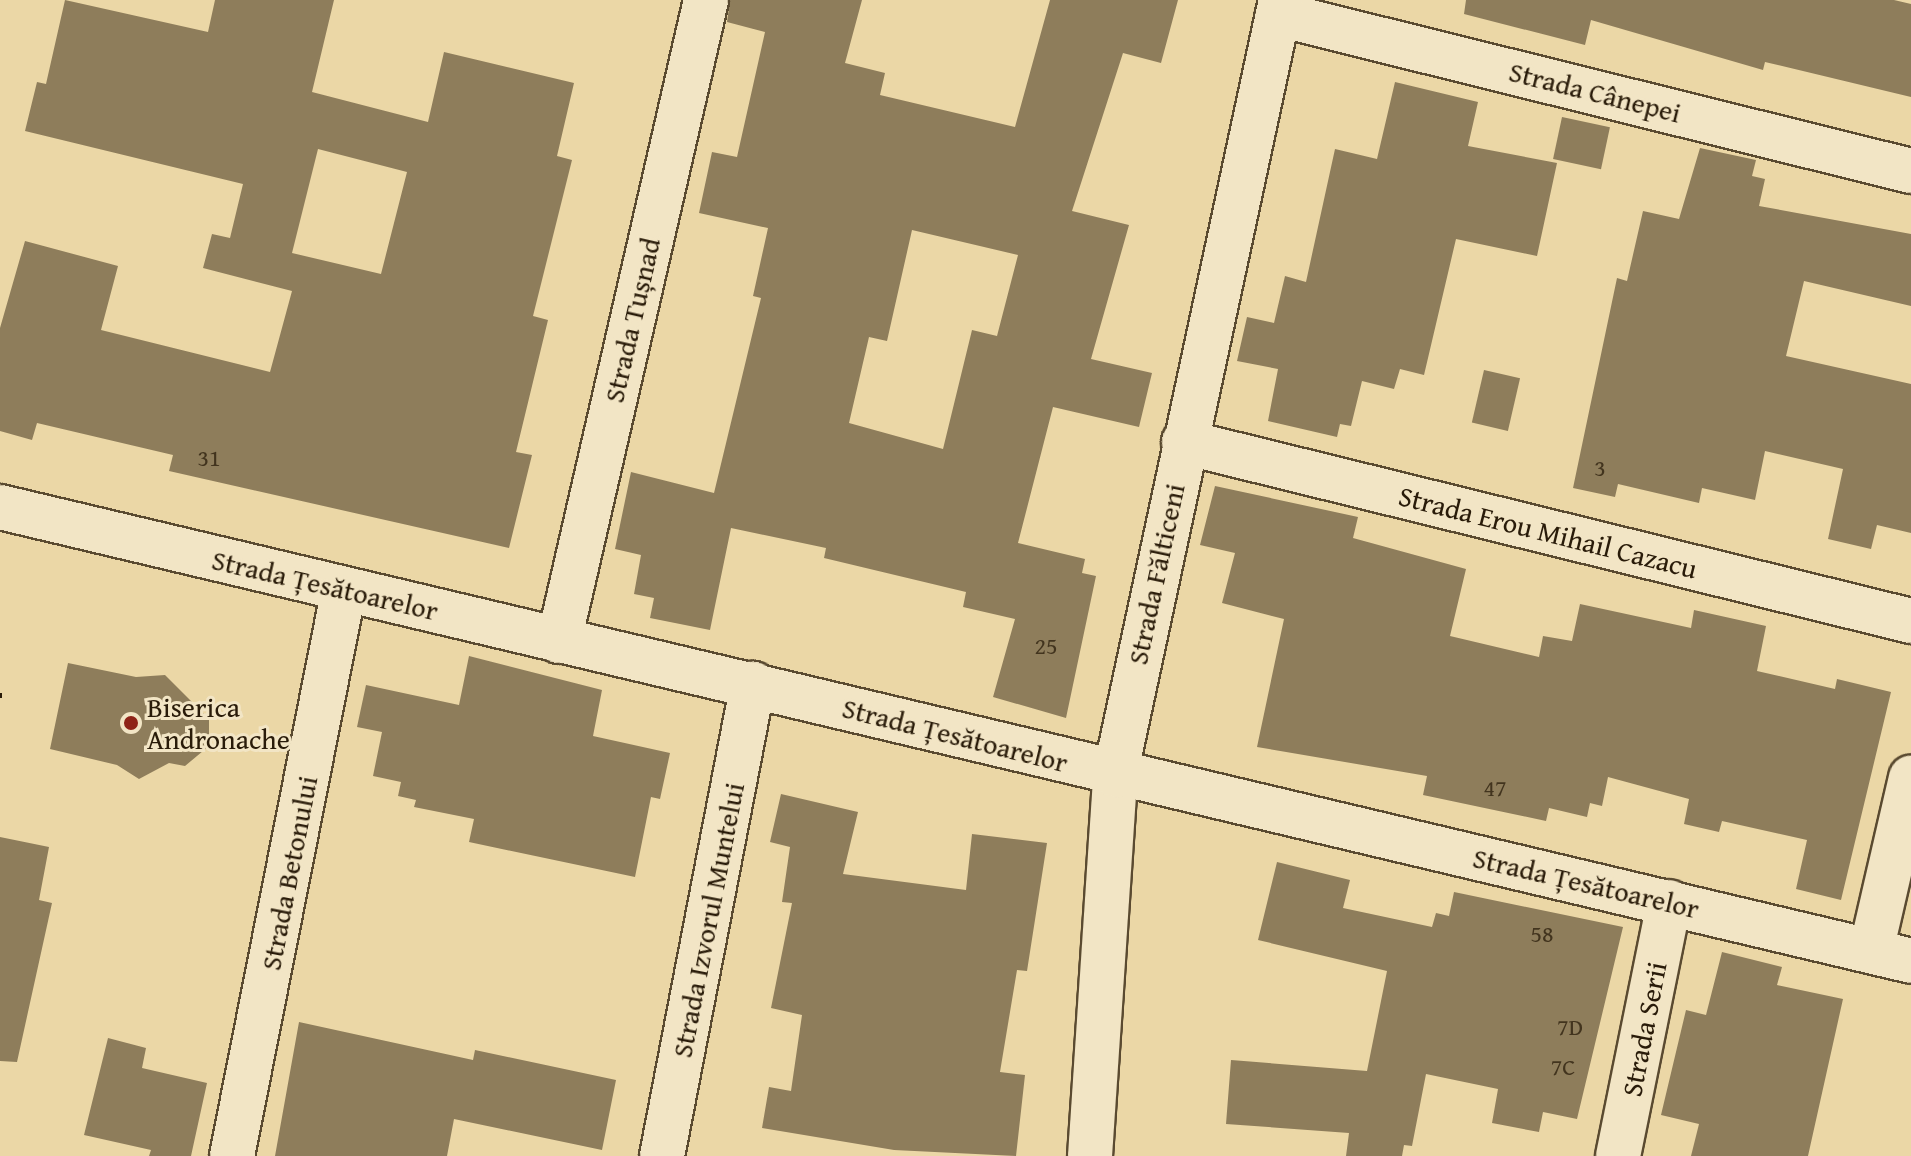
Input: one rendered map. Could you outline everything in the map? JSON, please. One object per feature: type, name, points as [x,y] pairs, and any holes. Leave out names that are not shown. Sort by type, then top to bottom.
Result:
[{"type":"street","name":"Strada Tușnad","points":[[559,641],[706,0]]},
{"type":"street","name":"Strada Cânepei","points":[[1280,7],[1911,171]]},
{"type":"street","name":"Strada Fălticeni","points":[[1090,1156],[1115,775],[1184,442],[1280,7]]},
{"type":"street","name":"Strada Erou Mihail Cazacu","points":[[1184,442],[1911,621]]},
{"type":"street","name":"Strada Țesătoarelor","points":[[0,507],[559,641],[753,684],[1115,775],[1891,956]]},
{"type":"street","name":"Strada Betonului","points":[[232,1156],[344,589]]},
{"type":"street","name":"Strada Izvorul Muntelui","points":[[662,1156],[753,684]]},
{"type":"street","points":[[1891,956],[1911,778]]},
{"type":"street","name":"Strada Serii","points":[[1618,1156],[1669,902]]},
{"type":"building","points":[[65,0],[208,32],[215,0],[334,0],[312,92],[428,122],[444,52],[574,83],[557,156],[572,160],[533,316],[548,320],[516,452],[532,455],[509,548],[169,471],[173,455],[37,423],[32,440],[0,431],[0,328],[25,241],[118,266],[101,330],[270,372],[292,291],[203,268],[212,234],[230,238],[243,184],[25,131],[37,82],[46,84]],"holes":[[[318,149],[407,172],[381,274],[292,253]]]},
{"type":"building","points":[[730,0],[862,0],[845,63],[885,73],[880,95],[1015,127],[1050,0],[1178,0],[1161,63],[1123,53],[1072,211],[1129,225],[1091,359],[1152,373],[1139,427],[1053,407],[1018,543],[1085,559],[1082,573],[1096,576],[1066,718],[993,697],[1015,619],[963,607],[966,592],[824,558],[826,548],[731,528],[710,630],[650,618],[654,598],[634,594],[641,555],[615,549],[631,472],[714,493],[761,298],[753,296],[768,228],[699,213],[712,152],[737,157],[765,32],[727,22]],"holes":[[[912,230],[1018,255],[997,336],[972,330],[943,449],[849,423],[869,337],[887,341]]]},
{"type":"building","points":[[1466,0],[1894,0],[1911,4],[1911,97],[1765,62],[1763,70],[1591,20],[1585,45],[1464,14]]},
{"type":"building","points":[[1395,82],[1478,102],[1468,146],[1557,163],[1537,256],[1456,239],[1424,375],[1400,369],[1394,389],[1362,381],[1351,426],[1340,424],[1337,437],[1268,421],[1278,369],[1237,361],[1247,317],[1274,323],[1285,276],[1306,282],[1335,149],[1377,159]]},
{"type":"building","points":[[1562,117],[1610,127],[1601,169],[1553,159]]},
{"type":"building","points":[[1700,148],[1756,160],[1752,176],[1765,179],[1759,206],[1911,234],[1911,306],[1804,281],[1786,356],[1911,384],[1911,533],[1877,525],[1871,549],[1828,539],[1843,469],[1765,451],[1755,500],[1702,488],[1699,503],[1618,484],[1615,497],[1573,488],[1617,278],[1627,281],[1643,211],[1679,219]]},
{"type":"building","points":[[1484,370],[1520,378],[1508,431],[1472,423]]},
{"type":"building","points":[[1215,486],[1358,517],[1353,538],[1466,569],[1450,636],[1539,657],[1543,636],[1572,641],[1580,604],[1691,628],[1694,610],[1766,626],[1757,671],[1835,689],[1837,679],[1891,692],[1841,900],[1796,889],[1807,840],[1722,821],[1719,832],[1684,824],[1689,799],[1608,777],[1602,806],[1590,803],[1587,817],[1549,808],[1546,821],[1423,795],[1427,776],[1257,747],[1284,619],[1222,603],[1235,553],[1200,545]]},
{"type":"building","points":[[469,656],[602,690],[593,736],[670,753],[660,799],[651,797],[635,877],[469,842],[474,819],[414,807],[416,800],[398,796],[401,782],[373,776],[382,732],[357,727],[366,685],[459,705]]},
{"type":"building","name":"Biserica Andronache","points":[[68,663],[136,677],[165,675],[209,719],[209,746],[185,766],[169,763],[139,779],[117,765],[50,749]]},
{"type":"building","points":[[781,794],[858,812],[843,874],[966,890],[972,834],[1047,843],[1027,971],[1017,970],[1000,1072],[1025,1075],[1016,1156],[894,1150],[762,1128],[769,1087],[791,1091],[802,1015],[771,1008],[792,903],[782,902],[790,847],[770,842]]},
{"type":"building","points":[[0,837],[49,847],[39,900],[52,903],[17,1062],[0,1061]]},
{"type":"building","points":[[1277,862],[1350,880],[1343,908],[1432,927],[1436,913],[1449,916],[1454,892],[1623,927],[1577,1119],[1543,1112],[1539,1132],[1492,1123],[1498,1089],[1426,1074],[1412,1146],[1404,1145],[1402,1156],[1346,1156],[1349,1133],[1226,1124],[1231,1060],[1367,1071],[1387,971],[1258,940]]},
{"type":"building","points":[[1722,952],[1782,967],[1777,985],[1843,999],[1808,1156],[1691,1156],[1699,1124],[1661,1115],[1686,1010],[1706,1015]]},
{"type":"building","points":[[299,1022],[473,1060],[475,1050],[616,1080],[602,1150],[454,1119],[447,1156],[275,1156]]},
{"type":"building","points":[[108,1038],[146,1048],[142,1068],[207,1083],[191,1156],[149,1156],[151,1150],[84,1135]]},
{"type":"place","name":"Biserica Andronache","points":[[131,723]]}]
